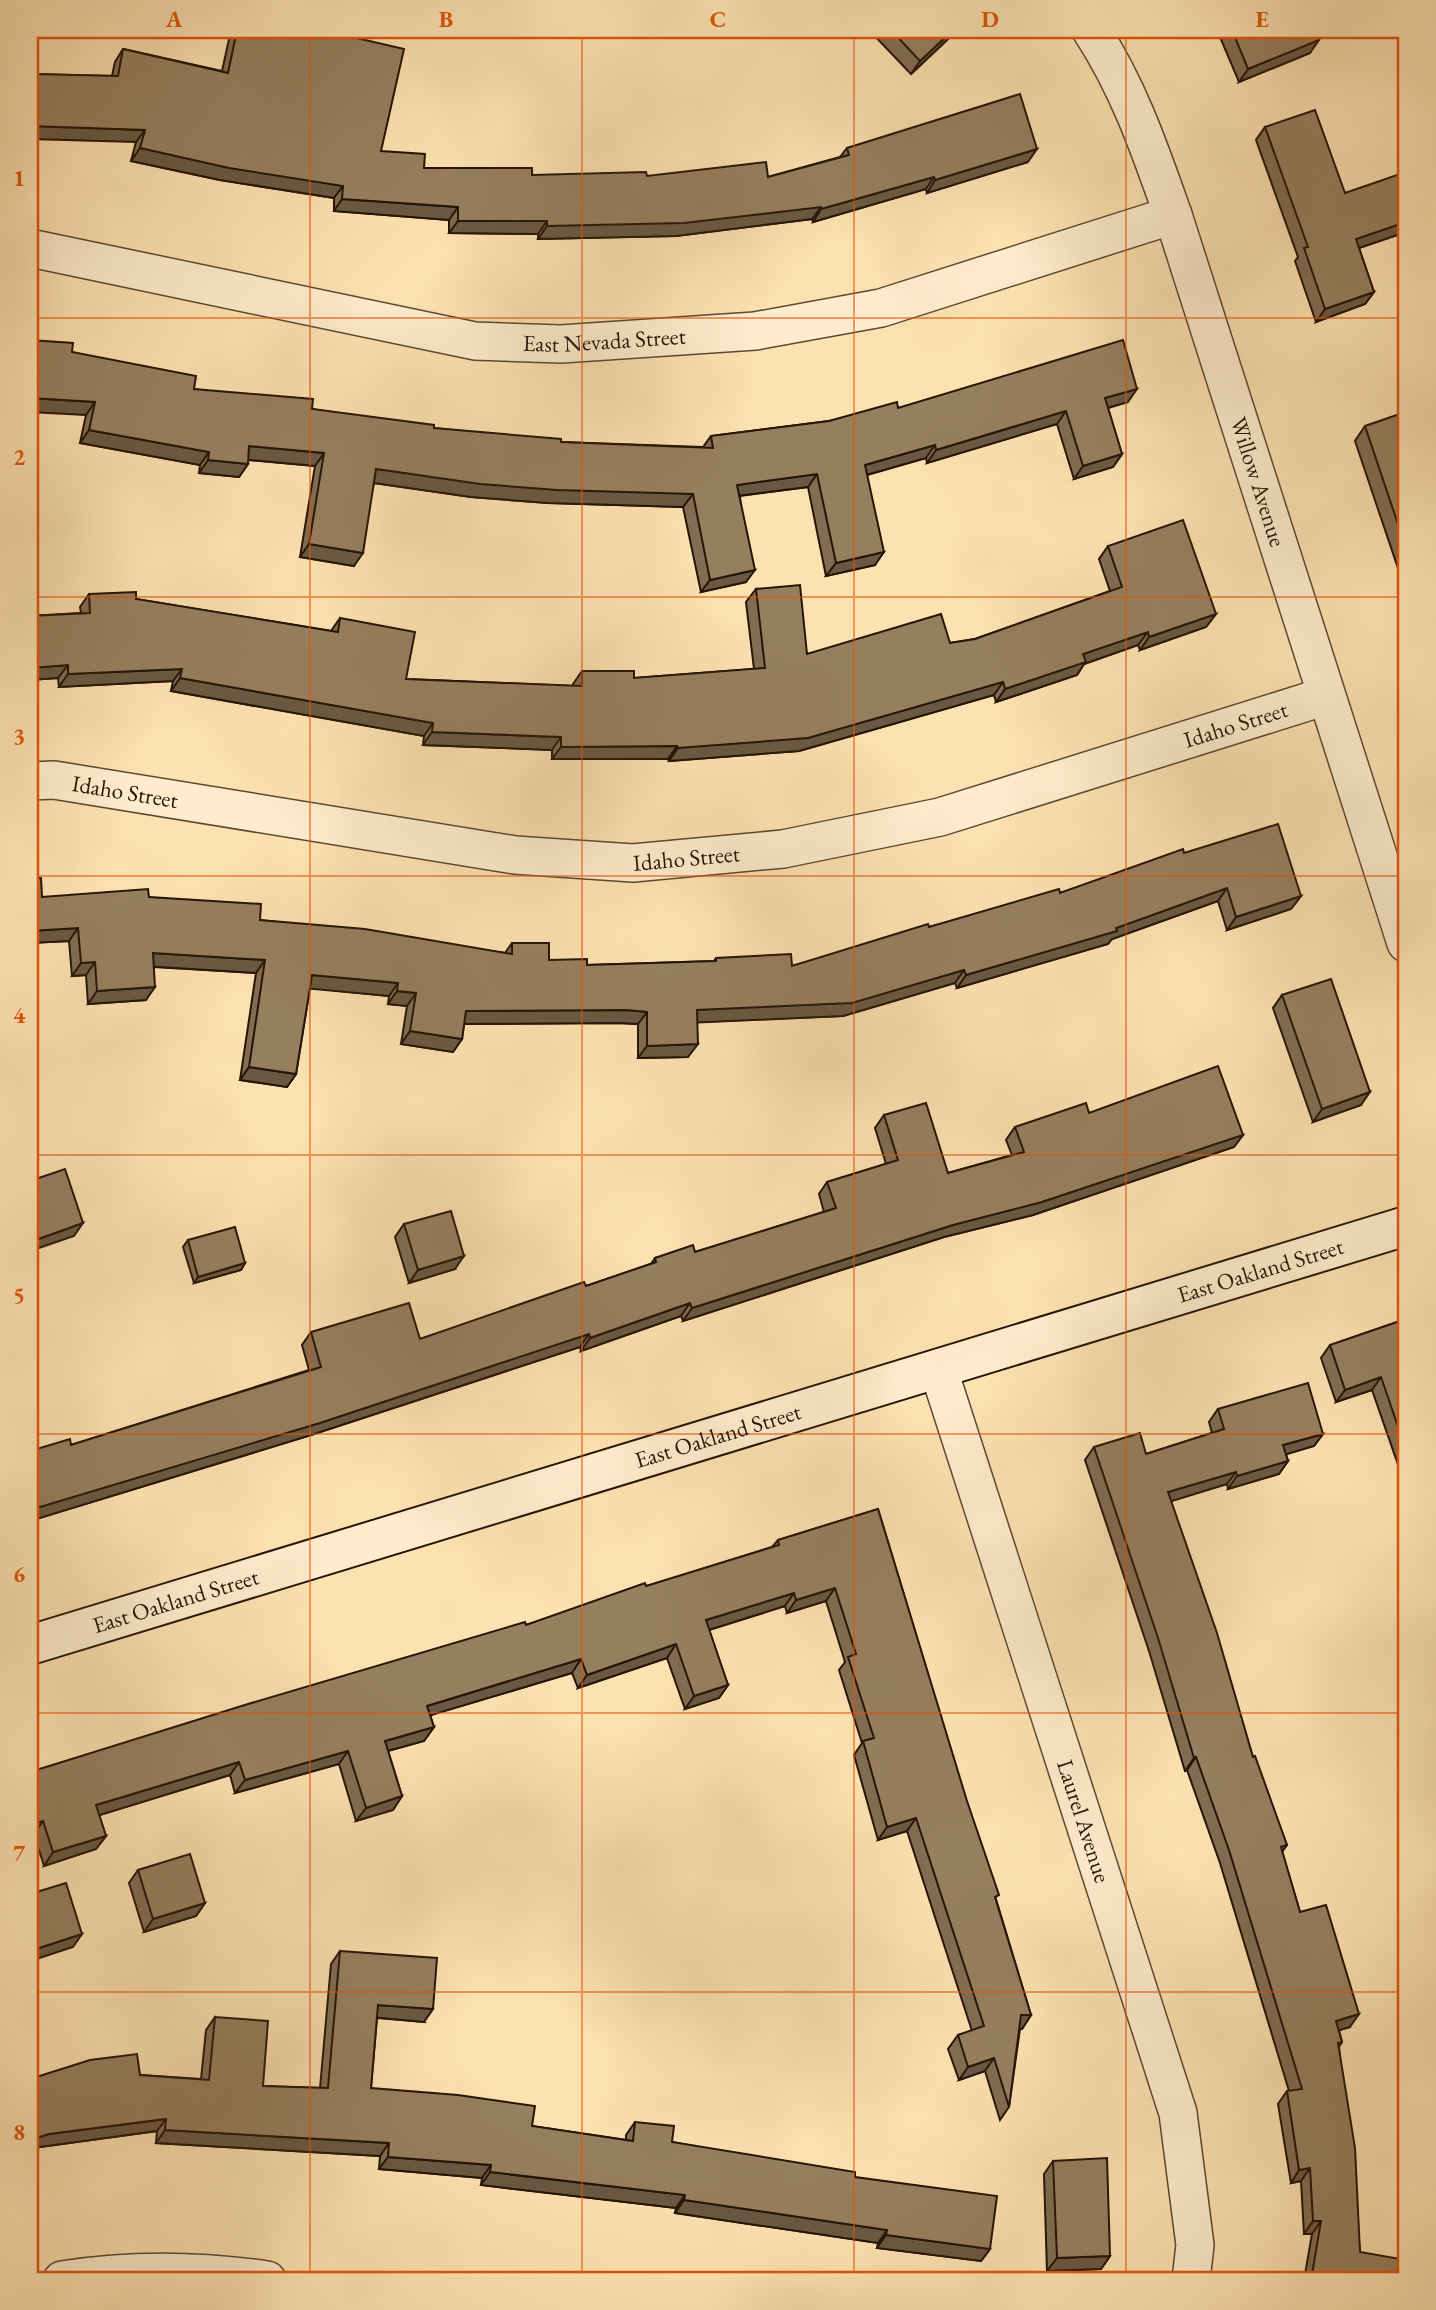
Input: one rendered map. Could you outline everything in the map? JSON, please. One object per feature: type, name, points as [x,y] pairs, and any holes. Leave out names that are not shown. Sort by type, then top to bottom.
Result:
[{"type":"street","name":"Willow Avenue","points":[[1091,30],[1113,64],[1142,127],[1173,215],[1406,943]]},
{"type":"street","name":"East Nevada Street","points":[[30,248],[475,341],[561,344],[755,331],[881,307],[1173,215]]},
{"type":"street","name":"Idaho Street","points":[[30,781],[54,780],[515,855],[633,863],[783,849],[940,817],[1326,696]]},
{"type":"street","name":"East Oakland Street","points":[[30,1644],[1406,1226]]},
{"type":"street","name":"Laurel Avenue","points":[[938,1368],[1178,2113],[1195,2245],[1191,2280]]},
{"type":"street","points":[[62,2280],[165,2272],[223,2274],[267,2280]]},
{"type":"building","points":[[30,30],[36,30],[34,74],[118,76],[123,49],[228,73],[237,30],[322,30],[404,49],[381,151],[425,154],[424,168],[532,168],[532,175],[646,172],[647,176],[766,162],[768,177],[849,155],[847,148],[1020,94],[1037,149],[935,180],[934,177],[821,209],[684,223],[547,226],[547,221],[458,221],[458,207],[342,199],[343,186],[229,168],[140,148],[145,130],[30,126]]},
{"type":"building","points":[[891,30],[953,30],[920,61]]},
{"type":"building","points":[[1232,30],[1315,30],[1319,40],[1248,69]]},
{"type":"building","points":[[1315,110],[1345,193],[1403,173],[1406,182],[1406,222],[1356,239],[1374,292],[1325,309],[1304,248],[1308,247],[1265,127]]},
{"type":"building","points":[[30,340],[73,343],[72,352],[196,376],[194,389],[313,399],[312,409],[434,425],[434,428],[561,439],[561,442],[713,448],[711,436],[829,421],[897,402],[898,408],[1123,340],[1137,389],[1105,398],[1122,454],[1083,466],[1066,411],[936,450],[935,445],[865,465],[884,552],[836,563],[817,474],[737,485],[755,570],[710,580],[693,494],[557,490],[480,484],[376,469],[363,553],[309,544],[324,453],[249,446],[248,464],[208,460],[209,452],[89,430],[95,402],[30,398]]},
{"type":"building","points":[[1406,412],[1406,548],[1365,426]]},
{"type":"building","points":[[1183,520],[1216,614],[1149,637],[1148,632],[1083,654],[1086,662],[1005,689],[1003,682],[808,738],[678,748],[561,747],[561,737],[432,732],[433,723],[180,678],[182,669],[68,674],[68,665],[30,668],[30,616],[90,613],[89,594],[136,592],[136,599],[338,632],[340,618],[415,632],[406,679],[582,686],[582,671],[634,671],[634,678],[765,668],[756,589],[800,585],[807,654],[941,614],[950,643],[975,639],[1122,587],[1108,546]]},
{"type":"building","points":[[1278,824],[1301,896],[1236,917],[1227,888],[1116,928],[1117,931],[966,975],[964,970],[852,1003],[697,1010],[698,1044],[647,1046],[647,1012],[627,1010],[466,1011],[462,1039],[410,1031],[416,993],[397,991],[398,983],[312,975],[296,1074],[249,1067],[265,960],[153,953],[155,987],[97,991],[95,962],[81,963],[78,928],[30,931],[30,879],[41,878],[42,897],[148,889],[149,897],[261,904],[260,920],[365,929],[512,954],[512,943],[549,943],[549,960],[587,959],[587,965],[716,961],[716,958],[791,954],[792,966],[928,924],[929,927],[1059,889],[1060,893],[1183,849],[1184,853]]},
{"type":"building","points":[[1331,979],[1370,1092],[1322,1109],[1282,995]]},
{"type":"building","points":[[1218,1066],[1243,1135],[1042,1202],[953,1225],[692,1308],[690,1303],[590,1338],[589,1334],[320,1423],[30,1510],[30,1451],[70,1439],[71,1445],[321,1367],[311,1332],[409,1303],[420,1339],[584,1282],[586,1286],[656,1262],[655,1258],[693,1245],[695,1252],[836,1208],[827,1182],[898,1160],[884,1115],[926,1103],[948,1173],[1024,1152],[1015,1127],[1086,1103],[1089,1113]]},
{"type":"building","points":[[65,1169],[83,1223],[30,1242],[30,1181]]},
{"type":"building","points":[[451,1211],[464,1256],[418,1270],[404,1224]]},
{"type":"building","points":[[235,1227],[245,1263],[198,1277],[188,1240]]},
{"type":"building","points":[[1406,1319],[1406,1450],[1381,1377],[1345,1390],[1330,1345]]},
{"type":"building","points":[[1308,1383],[1323,1434],[1283,1445],[1288,1461],[1237,1476],[1236,1472],[1168,1492],[1217,1633],[1253,1757],[1255,1756],[1287,1845],[1281,1847],[1300,1912],[1326,1905],[1359,2014],[1336,2021],[1342,2042],[1338,2043],[1355,2148],[1360,2252],[1406,2260],[1406,2280],[1311,2280],[1321,2221],[1313,2221],[1310,2168],[1299,2170],[1287,2091],[1302,2089],[1229,1850],[1196,1757],[1194,1758],[1158,1638],[1094,1447],[1140,1433],[1146,1454],[1224,1429],[1218,1409]]},
{"type":"building","points":[[878,1509],[967,1801],[999,1895],[995,1897],[1031,2015],[1021,2015],[1009,2107],[994,2058],[968,2067],[958,2035],[984,2026],[916,1818],[887,1827],[863,1741],[874,1738],[848,1657],[856,1654],[835,1588],[796,1600],[794,1593],[706,1620],[728,1685],[694,1696],[676,1644],[587,1675],[581,1659],[427,1706],[434,1727],[385,1741],[402,1796],[366,1808],[348,1751],[245,1780],[239,1762],[96,1805],[106,1836],[53,1852],[43,1821],[30,1825],[30,1772],[248,1704],[525,1622],[526,1625],[645,1583],[646,1586],[779,1545],[778,1540]]},
{"type":"building","points":[[190,1854],[205,1903],[153,1919],[138,1870]]},
{"type":"building","points":[[66,1883],[82,1934],[30,1951],[30,1894]]},
{"type":"building","points":[[340,1951],[437,1958],[433,2009],[378,2005],[371,2088],[458,2095],[535,2106],[532,2126],[633,2141],[635,2122],[674,2126],[672,2142],[855,2172],[855,2177],[997,2196],[990,2249],[886,2235],[887,2230],[684,2200],[685,2195],[490,2172],[491,2165],[388,2157],[389,2143],[165,2130],[166,2119],[49,2134],[30,2140],[30,2079],[90,2060],[137,2054],[140,2075],[209,2080],[215,2017],[268,2021],[263,2086],[328,2088]]},
{"type":"building","points":[[1107,2158],[1110,2256],[1057,2258],[1053,2161]]}]
